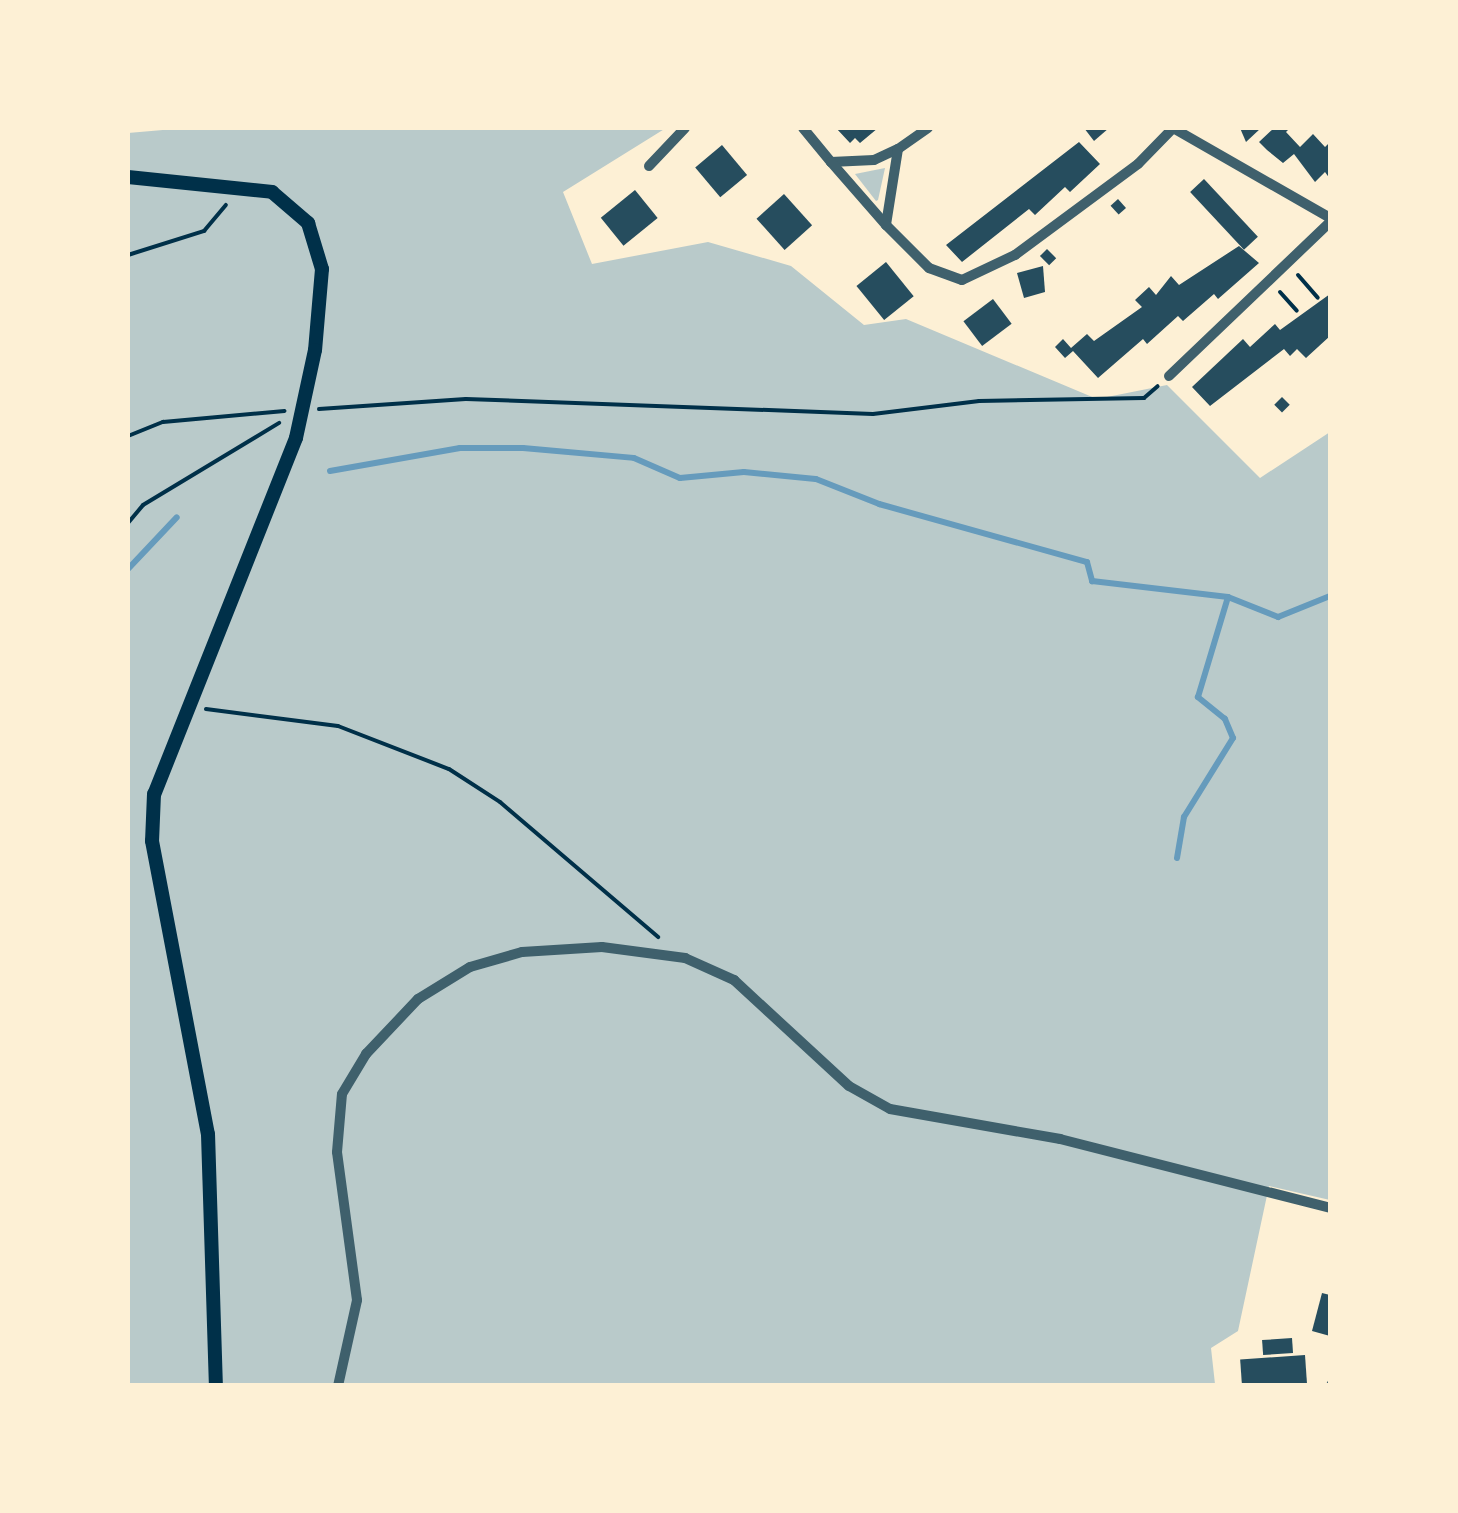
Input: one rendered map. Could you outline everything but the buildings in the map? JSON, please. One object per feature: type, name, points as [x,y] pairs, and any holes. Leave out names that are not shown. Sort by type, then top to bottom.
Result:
[{"type":"main road","points":[[128,177],[242,186],[288,202],[308,223],[318,249],[321,308],[305,408],[262,531],[154,794],[152,841],[208,1134],[216,1386]]},
{"type":"street","points":[[649,166],[685,128]]},
{"type":"street","points":[[803,128],[928,268],[962,280],[1015,255],[1093,198],[1173,128],[1330,220],[1291,266],[1169,376]]},
{"type":"street","points":[[831,162],[874,160],[928,128]]},
{"type":"street","points":[[886,225],[898,149]]},
{"type":"street","points":[[338,1386],[357,1300],[336,1120],[347,1083],[366,1054],[418,998],[496,958],[578,946],[685,958],[746,988],[849,1086],[890,1109],[1060,1139],[1330,1208]]},
{"type":"path","points":[[128,255],[204,231],[242,186]]},
{"type":"path","points":[[1291,266],[1318,298]]},
{"type":"path","points":[[1272,283],[1297,311]]},
{"type":"path","points":[[128,436],[163,422],[305,408],[466,399],[872,414],[979,402],[1144,398],[1169,376]]},
{"type":"path","points":[[128,523],[144,505],[305,408]]},
{"type":"path","points":[[189,704],[338,726],[450,769],[500,802],[685,958]]},
{"type":"shaded area","points":[[186,128],[666,128],[563,192],[592,264],[708,242],[791,266],[864,325],[906,319],[1097,399],[1167,385],[1260,478],[1330,432],[1330,1200],[1269,1186],[1238,1331],[1211,1348],[1215,1384],[128,1385],[128,133]]},
{"type":"shaded area","points":[[885,168],[878,200],[876,201],[855,174]]},
{"type":"waterway","points":[[330,471],[460,448],[523,448],[634,458],[680,478],[744,472],[816,479],[879,504],[1087,562],[1092,581],[1228,597],[1278,617],[1330,596]]},
{"type":"waterway","points":[[128,569],[177,517]]},
{"type":"waterway","points":[[1177,858],[1184,817],[1233,738],[1225,719],[1198,697],[1228,597]]}]
